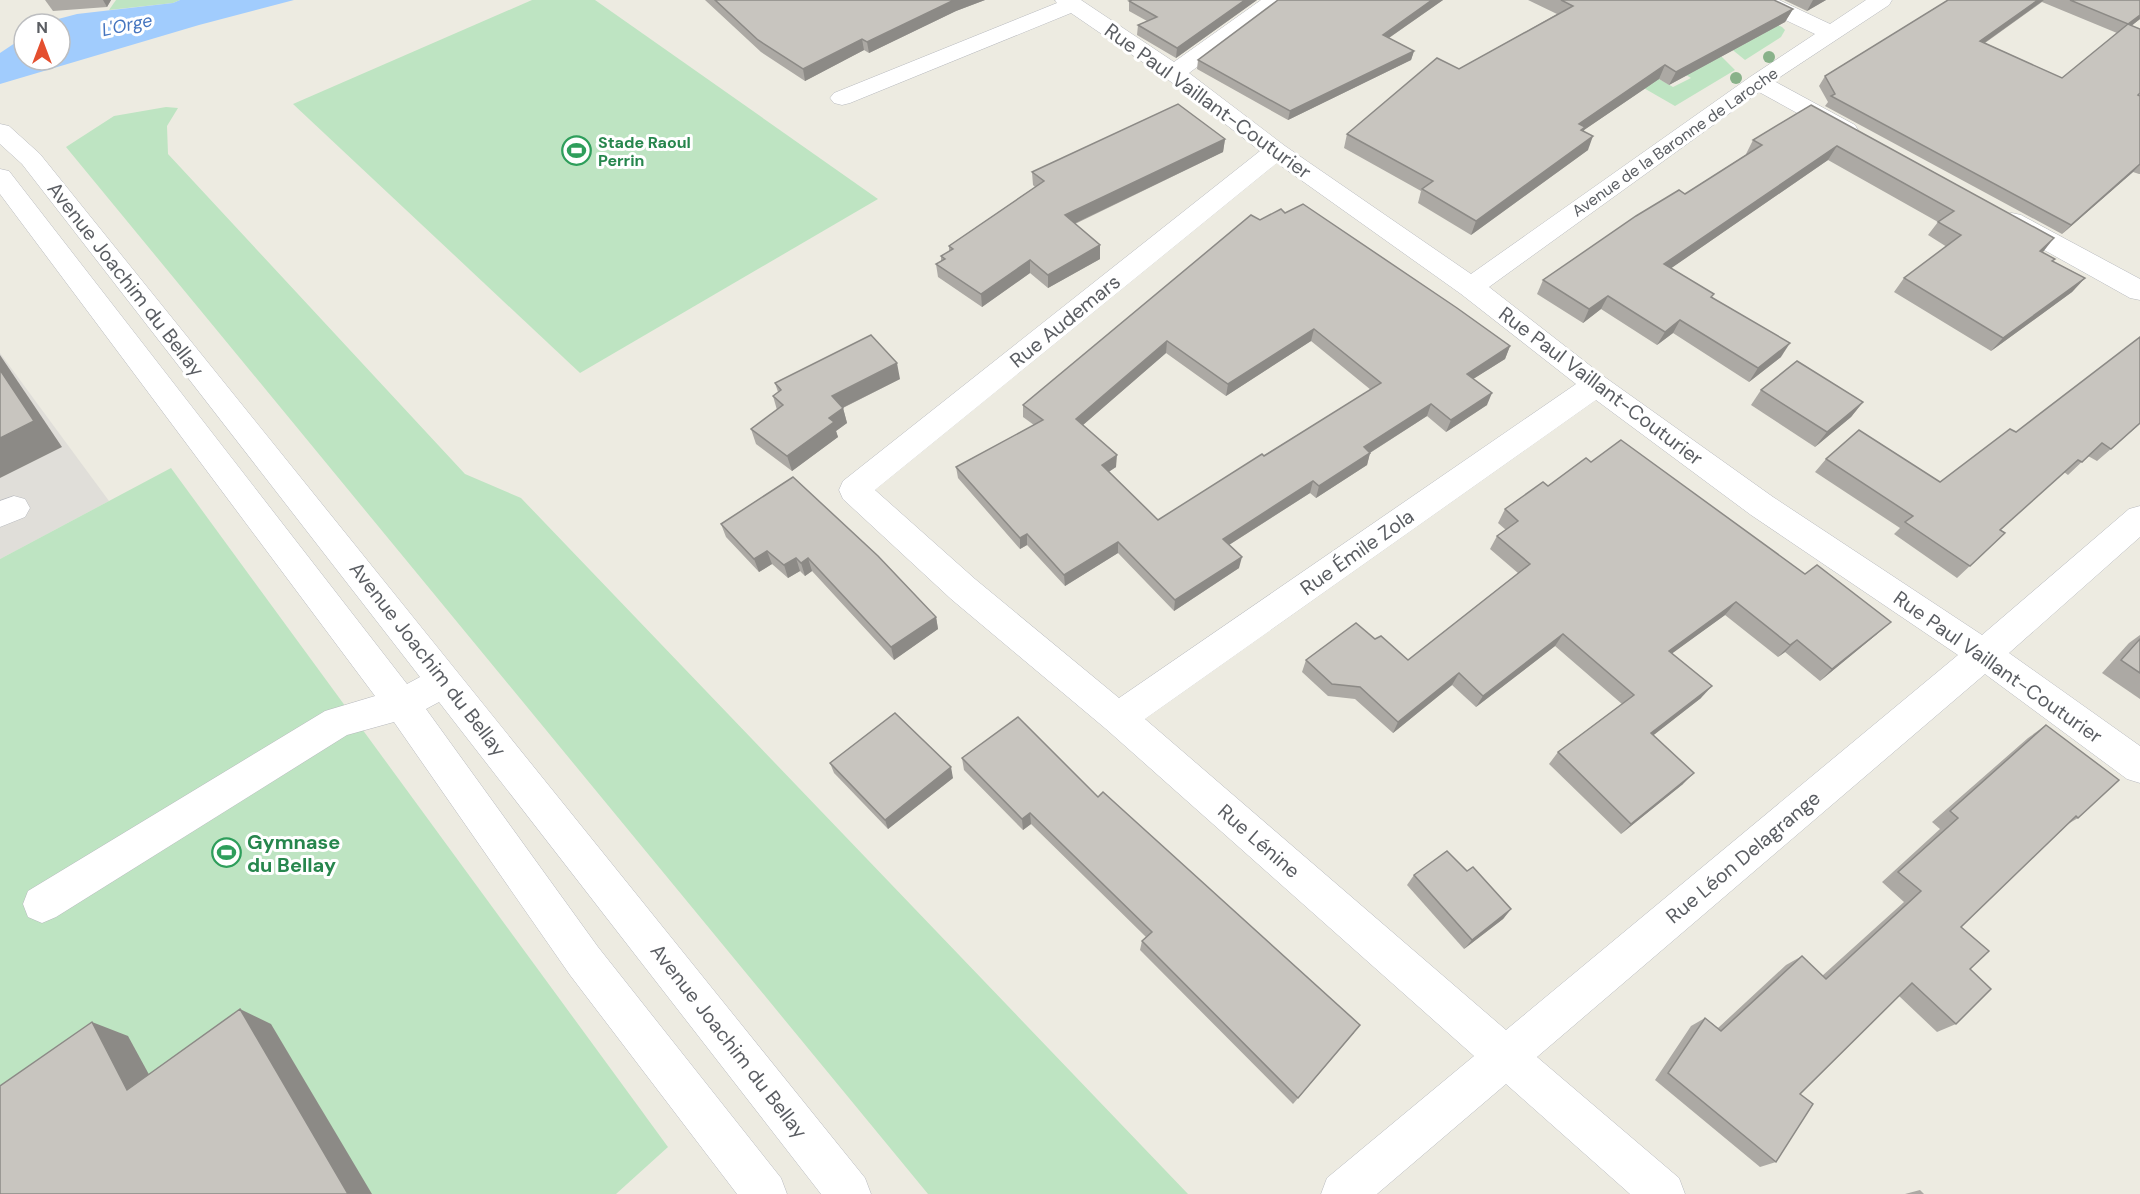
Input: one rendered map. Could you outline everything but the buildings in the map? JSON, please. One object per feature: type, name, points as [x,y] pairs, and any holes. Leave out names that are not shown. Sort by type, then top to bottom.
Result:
[{"type":"street","points":[[1174,73],[1275,0]]},
{"type":"street","points":[[1762,0],[1830,33]]},
{"type":"street","name":"Avenue de la Baronne de Laroche","points":[[1471,287],[1758,82],[1881,0]]},
{"type":"street","points":[[842,98],[1069,2]]},
{"type":"street","name":"Rue Paul Vaillant-Couturier","points":[[1069,2],[1174,73],[1276,151],[1471,287],[1596,385],[1762,506],[1984,654],[2140,767]]},
{"type":"street","points":[[1758,82],[1871,144]]},
{"type":"street","name":"Avenue Joachim du Bellay","points":[[0,131],[31,159],[849,1194]]},
{"type":"street","name":"Rue Audemars","points":[[854,490],[1276,151]]},
{"type":"street","points":[[0,172],[31,159]]},
{"type":"street","name":"Avenue Joachim du Bellay","points":[[0,177],[402,704],[584,961],[765,1194]]},
{"type":"street","points":[[1995,212],[2140,291]]},
{"type":"street","name":"Rue Émile Zola","points":[[1118,718],[1596,385]]},
{"type":"street","name":"Rue Lénine","points":[[854,490],[963,589],[1118,718],[1663,1194]]},
{"type":"street","name":"Rue Léon Delagrange","points":[[1343,1194],[1984,654],[2140,518]]},
{"type":"street","points":[[42,904],[338,722],[402,704],[445,681]]},
{"type":"shaded area","points":[[0,353],[109,501],[0,559]]},
{"type":"green space","points":[[116,0],[180,0],[173,3],[109,10]]},
{"type":"green space","name":"Stade Raoul Perrin","points":[[532,0],[595,0],[878,199],[580,373],[293,104]]},
{"type":"green space","points":[[1728,0],[1782,27],[1785,30],[1781,37],[1745,60],[1713,34]]},
{"type":"green space","points":[[1721,56],[1735,70],[1675,106],[1635,83],[1652,75],[1673,87],[1691,78],[1681,72]]},
{"type":"green space","points":[[166,107],[178,108],[167,126],[168,154],[465,474],[521,498],[1188,1194],[928,1194],[66,147],[114,116]]},
{"type":"green space","name":"Gymnase du Bellay","points":[[171,468],[668,1147],[616,1194],[0,1194],[0,559]]},
{"type":"water","name":"L'Orge","points":[[180,0],[294,0],[72,63],[72,15],[173,3]]},
{"type":"water","name":"L'Orge","points":[[12,45],[12,72],[40,72],[0,84],[0,53]]},
{"type":"place","name":"Stade Raoul Perrin","points":[[577,151]]},
{"type":"place","name":"Gymnase du Bellay","points":[[226,853]]}]
